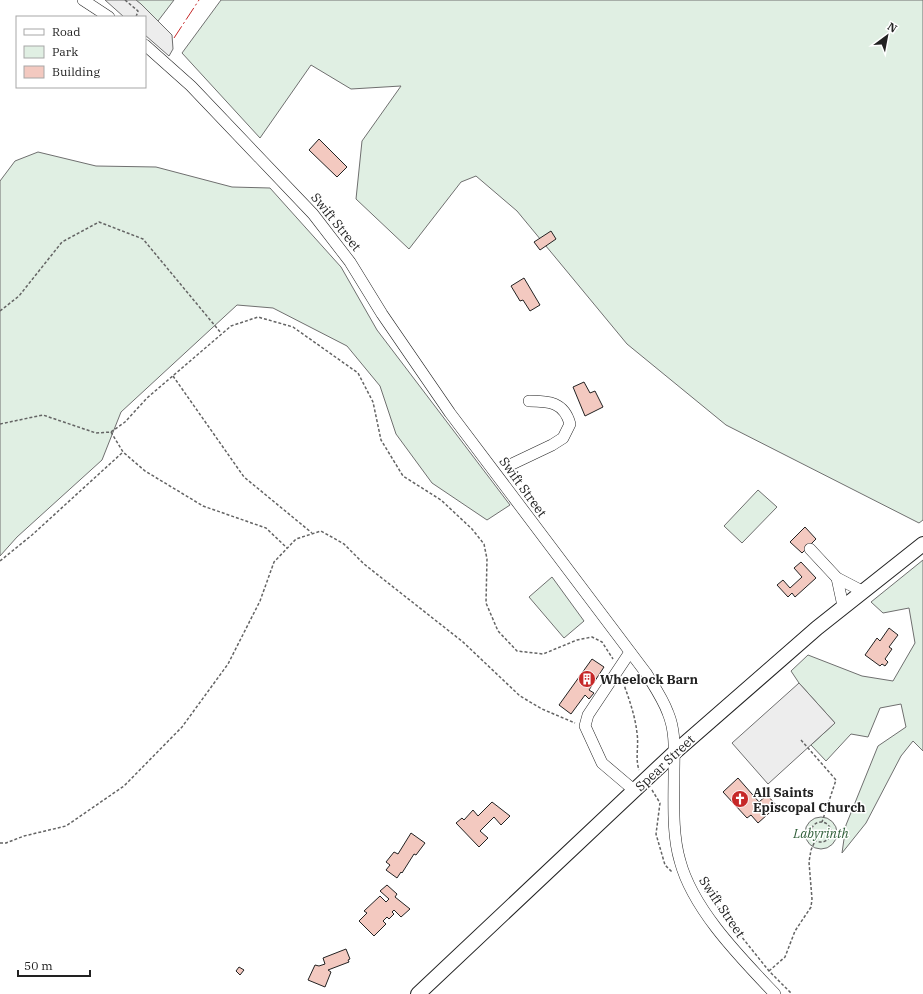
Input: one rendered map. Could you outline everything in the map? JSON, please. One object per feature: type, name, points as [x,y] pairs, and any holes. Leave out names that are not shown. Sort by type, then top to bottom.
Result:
[{"type":"main road","name":"Spear Street","points":[[418,994],[675,752],[844,606],[923,544]]},
{"type":"street","points":[[83,0],[107,16]]},
{"type":"street","name":"Swift Street","points":[[146,46],[191,86],[313,214],[350,262],[382,314],[450,413],[630,652],[660,695],[668,713],[673,730],[675,752],[675,833],[680,861],[689,886],[702,908],[738,955],[775,994]]},
{"type":"street","points":[[512,464],[552,445],[563,438],[570,424],[567,414],[560,406],[546,401],[529,401]]},
{"type":"street","points":[[810,549],[837,578],[862,591]]},
{"type":"street","points":[[837,578],[844,606]]},
{"type":"street","points":[[630,652],[588,715],[585,726],[602,763],[640,786]]},
{"type":"path","points":[[125,0],[138,11],[136,16]]},
{"type":"path","points":[[0,311],[19,296],[62,242],[99,222],[143,239],[222,333]]},
{"type":"path","points":[[0,424],[43,415],[96,433],[111,432],[125,422],[147,398],[231,326],[258,317],[293,327],[358,373],[373,402],[380,440],[403,476],[441,500],[472,529],[484,544],[487,560],[486,603],[498,631],[517,651],[543,654],[577,640],[592,637],[602,642],[615,660],[634,717],[638,734],[637,763],[641,776],[640,786],[660,803],[656,834],[665,865],[671,871]]},
{"type":"path","points":[[173,376],[244,477],[313,534]]},
{"type":"path","points":[[111,432],[123,452],[145,471],[203,506],[266,528],[287,548]]},
{"type":"path","points":[[0,561],[32,535],[123,452]]},
{"type":"path","points":[[0,843],[6,843],[24,836],[66,826],[124,786],[182,726],[228,664],[260,601],[274,562],[296,539],[321,531],[344,544],[364,564],[463,642],[520,696],[542,710],[585,726]]},
{"type":"path","points":[[801,740],[836,780],[822,822]]},
{"type":"path","points":[[822,822],[826,824],[831,830],[829,838],[823,842],[815,841],[812,838],[811,830],[815,824],[822,822]]},
{"type":"path","points":[[769,971],[785,957],[795,931],[811,907],[812,899],[809,862],[811,850],[815,841]]},
{"type":"path","points":[[702,887],[769,971],[792,994]]},
{"type":"green space","points":[[136,0],[174,0],[158,21]]},
{"type":"green space","points":[[221,0],[923,0],[923,520],[919,523],[726,425],[627,344],[517,211],[476,176],[461,182],[409,249],[356,199],[362,141],[401,86],[351,89],[311,65],[260,138],[182,53]]},
{"type":"green space","points":[[38,152],[96,166],[156,167],[232,187],[270,188],[341,267],[377,330],[510,505],[487,520],[432,483],[396,434],[380,386],[347,346],[273,308],[237,305],[121,412],[102,460],[17,537],[0,556],[0,181],[15,161]]},
{"type":"green space","points":[[758,490],[777,507],[742,543],[724,526]]},
{"type":"green space","points":[[923,560],[923,751],[913,741],[901,756],[866,823],[842,853],[846,825],[878,746],[906,727],[901,704],[880,708],[868,737],[851,734],[826,761],[811,745],[835,723],[799,683],[791,671],[808,655],[862,676],[893,681],[915,643],[909,608],[883,613],[871,602]]},
{"type":"green space","points":[[552,577],[584,621],[564,638],[529,597]]},
{"type":"green space","name":"Labyrinth","points":[[818,817],[824,817],[834,824],[837,833],[836,839],[830,846],[824,849],[818,849],[808,842],[805,836],[805,830],[812,820]]},
{"type":"shaded area","points":[[105,0],[136,0],[141,4],[172,35],[173,49],[169,56],[146,36],[146,16],[123,16]]},
{"type":"shaded area","points":[[799,683],[835,723],[768,784],[732,743]]},
{"type":"building","points":[[319,139],[347,167],[337,177],[309,150]]},
{"type":"building","points":[[551,231],[556,239],[540,250],[534,242]]},
{"type":"building","points":[[524,278],[540,305],[530,311],[523,300],[520,301],[511,286]]},
{"type":"building","points":[[584,382],[590,393],[595,391],[603,407],[585,416],[573,387]]},
{"type":"building","points":[[805,527],[816,539],[802,553],[790,542]]},
{"type":"building","points":[[801,562],[816,578],[795,597],[792,593],[788,597],[777,585],[783,580],[790,588],[802,577],[794,568]]},
{"type":"building","points":[[889,628],[898,635],[889,647],[892,649],[885,659],[888,662],[885,666],[882,664],[880,666],[865,655],[877,638],[880,641]]},
{"type":"building","name":"Wheelock Barn","points":[[592,659],[604,667],[589,690],[594,693],[589,699],[585,695],[571,714],[559,705]]},
{"type":"building","points":[[738,778],[759,802],[767,795],[777,806],[758,823],[751,815],[747,818],[723,792]]},
{"type":"building","points":[[492,802],[510,816],[501,825],[494,817],[480,831],[488,838],[479,847],[456,823],[462,818],[464,820],[473,810],[478,816]]},
{"type":"building","points":[[411,833],[425,843],[416,855],[414,854],[397,878],[386,870],[390,865],[386,862],[394,852],[398,854]]},
{"type":"building","points":[[387,885],[397,894],[395,897],[410,909],[401,917],[394,910],[392,912],[394,914],[389,919],[387,917],[383,921],[386,924],[374,936],[359,921],[367,913],[364,911],[380,896],[386,902],[389,899],[380,891]]},
{"type":"building","points":[[346,949],[350,959],[348,960],[349,962],[328,970],[331,972],[325,987],[308,980],[315,965],[319,966],[325,964],[323,958]]},
{"type":"building","points":[[239,967],[244,970],[240,975],[236,971]]},
{"type":"power","points":[[174,38],[199,0]]},
{"type":"place","name":"Wheelock Barn","points":[[587,679]]},
{"type":"place","name":"All Saints Episcopal Church","points":[[740,799]]}]
